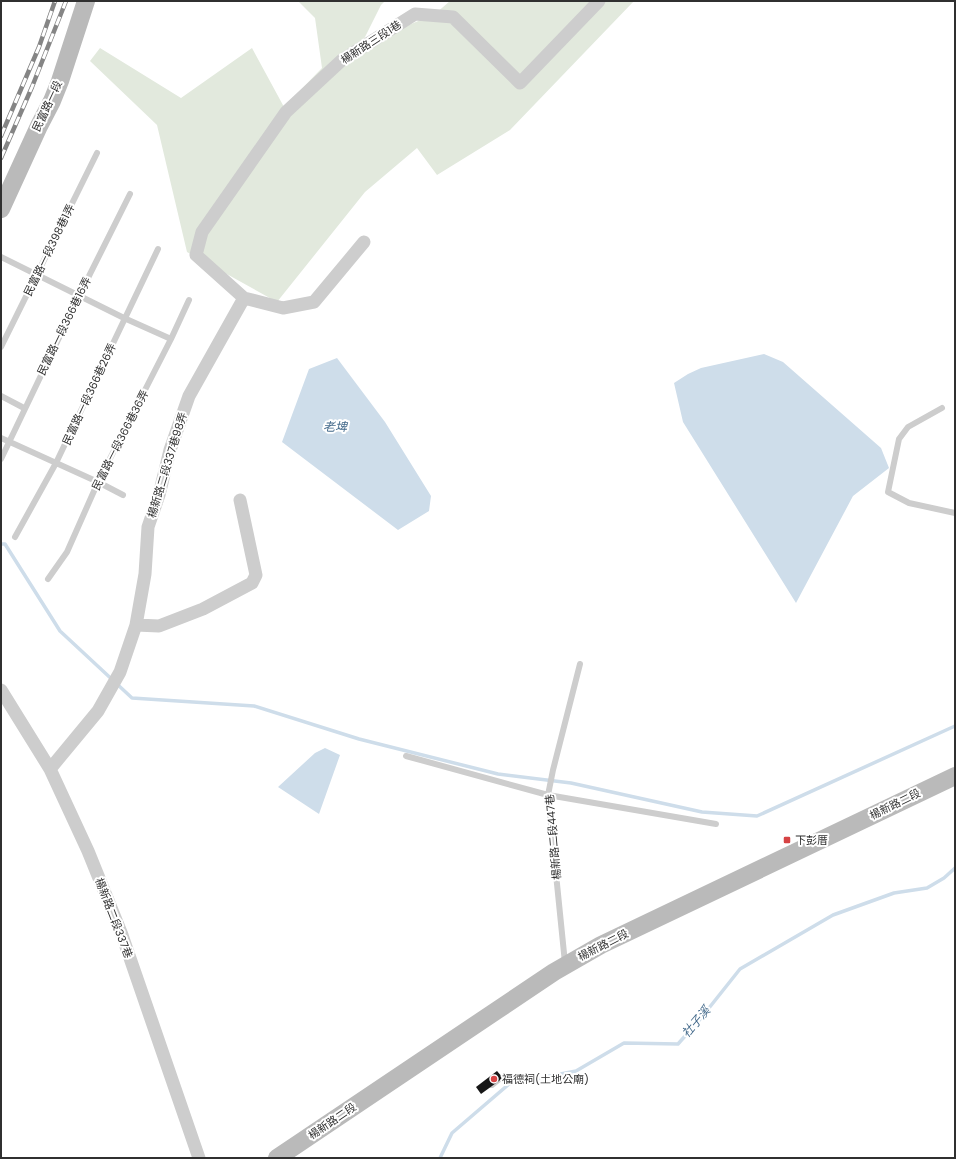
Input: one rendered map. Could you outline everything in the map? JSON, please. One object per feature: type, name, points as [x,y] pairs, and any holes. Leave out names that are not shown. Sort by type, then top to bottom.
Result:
[{"type":"main road","name":"民富路一段","points":[[1,209],[52,101],[86,1]]},
{"type":"main road","name":"楊新路二段","points":[[277,1158],[565,965],[601,945],[955,776]]},
{"type":"street","name":"楊新路三段1巷","points":[[244,298],[196,255],[202,232],[286,112],[342,60],[415,14],[453,17],[520,83],[599,1]]},
{"type":"street","points":[[244,298],[283,308],[314,302],[364,242]]},
{"type":"street","name":"楊新路二段337巷98弄","points":[[50,769],[98,710],[120,672],[136,625],[145,574],[148,528],[159,495],[170,450],[189,396],[244,298]]},
{"type":"street","points":[[136,625],[159,626],[203,609],[252,583],[256,575],[240,500]]},
{"type":"street","name":"楊新路二段337巷","points":[[1,690],[50,769],[88,851],[122,935],[199,1158]]},
{"type":"lane","name":"民富路一段398巷1弄","points":[[1,347],[97,153]]},
{"type":"lane","name":"民富路一段366巷16弄","points":[[1,459],[24,408],[130,194]]},
{"type":"lane","name":"民富路一段366巷26弄","points":[[15,537],[56,463],[158,249]]},
{"type":"lane","points":[[1,257],[124,318],[171,339]]},
{"type":"lane","name":"民富路一段366巷36弄","points":[[48,579],[66,552],[98,482],[190,300]]},
{"type":"lane","points":[[1,396],[24,408]]},
{"type":"lane","points":[[942,408],[908,426],[899,439],[888,492],[909,503],[955,514]]},
{"type":"lane","points":[[1,438],[123,495]]},
{"type":"lane","name":"楊新路二段447巷","points":[[565,965],[548,795],[580,664]]},
{"type":"lane","points":[[406,756],[548,795],[716,824]]},
{"type":"shaded area","points":[[298,1],[385,1],[381,5],[361,45],[435,14],[450,1],[634,1],[510,130],[437,175],[417,148],[365,192],[277,302],[187,252],[157,125],[90,61],[100,48],[181,98],[252,48],[284,107],[322,68],[315,18]]},
{"type":"water","points":[[764,354],[783,362],[881,448],[889,468],[853,496],[796,603],[683,422],[674,383],[701,368]]},
{"type":"water","name":"老埤","points":[[337,358],[385,422],[431,496],[429,511],[398,530],[282,442],[309,369]]},
{"type":"water","points":[[325,748],[340,755],[319,814],[278,787],[315,753]]},
{"type":"building","points":[[497,1071],[503,1078],[481,1094],[476,1087]]},
{"type":"waterway","points":[[1,544],[5,544],[60,631],[132,698],[254,706],[359,739],[498,774],[571,783],[702,812],[757,816],[955,726]]},
{"type":"waterway","name":"社子溪","points":[[440,1158],[452,1133],[509,1084],[576,1071],[624,1043],[678,1044],[740,969],[833,915],[894,893],[927,888],[944,878],[955,868]]},
{"type":"railway","points":[[1,136],[39,47],[55,1]]},
{"type":"railway","points":[[1,158],[32,87],[66,1]]},
{"type":"place","name":"下彭厝","points":[[787,840]]},
{"type":"place","name":"福德祠(土地公廟)","points":[[494,1079]]}]
